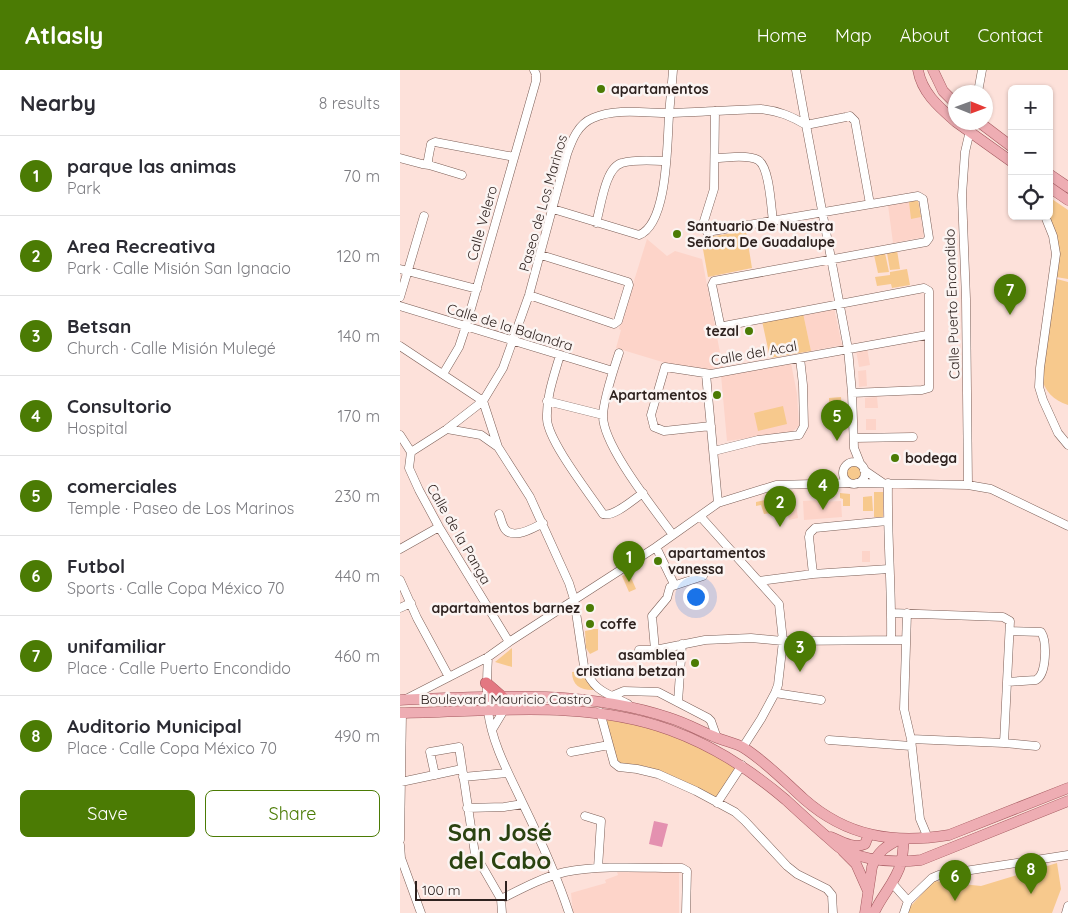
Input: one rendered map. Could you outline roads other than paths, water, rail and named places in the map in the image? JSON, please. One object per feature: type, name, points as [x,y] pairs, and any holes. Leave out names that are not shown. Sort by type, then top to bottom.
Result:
[{"type":"highway","points":[[486,683],[502,697]]},
{"type":"main road","points":[[918,70],[928,94],[936,105],[948,115]]},
{"type":"main road","points":[[933,70],[943,91],[948,96]]},
{"type":"main road","points":[[975,130],[1008,159]]},
{"type":"main road","points":[[990,130],[1008,144]]},
{"type":"main road","points":[[1051,175],[1068,186]]},
{"type":"main road","points":[[1053,190],[1068,200]]},
{"type":"main road","name":"Boulevard Mauricio Castro","points":[[402,700],[487,697],[580,699],[635,708],[672,718],[743,747],[784,779],[805,800],[831,820],[853,830],[876,836],[902,839],[949,835],[1068,788]]},
{"type":"main road","name":"Boulevard Mauricio Castro","points":[[401,713],[579,710],[600,712],[671,730],[713,748],[742,765],[781,796],[842,850],[874,860],[902,862],[921,860],[1068,801]]},
{"type":"main road","points":[[821,832],[853,846],[865,844],[869,834]]},
{"type":"main road","points":[[865,913],[874,860],[880,851],[902,839],[902,862],[892,884],[874,913]]},
{"type":"main road","points":[[842,850],[856,864],[868,892]]},
{"type":"street","points":[[553,209],[642,234],[656,217],[665,183],[673,70]]},
{"type":"street","points":[[796,70],[848,349],[852,393],[854,448],[843,471],[828,483]]},
{"type":"street","points":[[979,85],[982,70]]},
{"type":"street","name":"Calle Velero","points":[[443,374],[459,347],[466,326],[536,81],[535,72]]},
{"type":"street","name":"Paseo de Los Marinos","points":[[411,452],[447,429],[483,401],[503,368],[529,295],[573,137],[581,126],[591,118],[619,112],[669,113],[762,109],[776,110],[790,115],[806,125]]},
{"type":"street","points":[[715,111],[714,189],[704,226],[707,232],[920,196],[922,199],[928,240],[926,242],[714,281],[712,285],[718,322],[724,326],[926,288],[929,291],[929,388],[922,390],[852,393]]},
{"type":"street","points":[[806,125],[846,117],[853,118],[860,144],[870,204]]},
{"type":"street","name":"Calle Puerto Encondido","points":[[968,485],[966,299],[962,195],[965,152],[970,130]]},
{"type":"street","points":[[430,164],[430,148],[431,144],[435,142],[514,157]]},
{"type":"street","points":[[400,158],[422,164],[430,164],[462,175]]},
{"type":"street","points":[[715,158],[750,158],[758,160],[763,165],[766,173],[773,221]]},
{"type":"street","points":[[596,222],[610,173],[615,166],[630,162],[666,161]]},
{"type":"street","points":[[400,297],[404,270],[424,216]]},
{"type":"street","points":[[1046,220],[1056,254],[1039,387],[1058,433],[1068,445]]},
{"type":"street","points":[[529,295],[614,324],[618,321],[629,285],[628,282],[541,255]]},
{"type":"street","points":[[404,270],[477,289]]},
{"type":"street","name":"Calle de la Balandra","points":[[400,306],[613,371]]},
{"type":"street","name":"Calle del Acal","points":[[711,426],[661,431],[654,427],[651,415],[665,367],[706,374],[926,335],[929,332]]},
{"type":"street","points":[[400,346],[483,401],[498,447],[530,497],[569,583],[574,599],[584,666],[587,674],[600,692],[635,708]]},
{"type":"street","points":[[619,353],[603,415],[605,427],[611,444],[673,535]]},
{"type":"street","points":[[560,355],[547,401],[547,421],[552,438],[603,514],[608,516],[612,514],[643,493]]},
{"type":"street","points":[[714,451],[758,440],[799,435],[804,426],[800,358]]},
{"type":"street","points":[[706,374],[718,503]]},
{"type":"street","points":[[547,401],[603,415]]},
{"type":"street","points":[[447,429],[481,435],[498,447]]},
{"type":"street","points":[[854,438],[913,437]]},
{"type":"street","name":"Calle de la Panga","points":[[402,440],[411,452],[409,468],[439,527],[509,642]]},
{"type":"street","points":[[853,483],[864,476],[854,448]]},
{"type":"street","points":[[848,463],[856,462],[885,483]]},
{"type":"street","points":[[843,471],[845,479],[853,483]]},
{"type":"street","points":[[885,483],[891,613],[890,640]]},
{"type":"street","points":[[402,700],[488,657],[656,547],[718,503],[776,485],[885,483],[968,485],[991,489],[1001,493],[1068,526]]},
{"type":"street","points":[[499,514],[505,530],[510,533],[519,533],[542,523]]},
{"type":"street","points":[[700,516],[779,604],[783,641],[779,678],[775,693],[743,747]]},
{"type":"street","points":[[813,574],[809,537],[815,528],[887,521]]},
{"type":"street","points":[[400,549],[439,527]]},
{"type":"street","points":[[656,547],[674,584]]},
{"type":"street","points":[[759,581],[813,574],[889,569]]},
{"type":"street","points":[[655,650],[652,616],[667,598],[670,587],[674,584],[703,576]]},
{"type":"street","points":[[400,580],[449,677]]},
{"type":"street","points":[[400,608],[411,604]]},
{"type":"street","points":[[891,613],[1003,617],[1010,622],[1004,743]]},
{"type":"street","points":[[907,613],[904,709],[911,743],[920,819],[928,838]]},
{"type":"street","points":[[1007,682],[1036,680],[1044,673],[1045,638],[1041,632],[1010,631]]},
{"type":"street","points":[[639,650],[655,650],[714,639],[751,638],[783,641],[905,640]]},
{"type":"street","points":[[678,702],[682,644]]},
{"type":"street","points":[[488,657],[486,683],[488,711],[492,730],[507,773],[523,804],[569,913]]},
{"type":"street","points":[[612,696],[624,691],[654,692],[678,702],[711,721],[717,738]]},
{"type":"street","points":[[775,693],[821,700]]},
{"type":"street","points":[[492,730],[504,710]]},
{"type":"street","points":[[600,712],[614,763],[619,767],[637,768],[658,774],[696,791],[735,812],[786,866],[797,874],[827,889],[832,895],[833,913]]},
{"type":"street","points":[[400,840],[401,713]]},
{"type":"street","points":[[829,740],[911,743],[1004,743],[1036,746]]},
{"type":"street","points":[[571,752],[609,745]]},
{"type":"street","points":[[435,775],[430,752],[458,747],[466,808],[475,854],[501,899],[502,913]]},
{"type":"street","points":[[717,803],[742,765]]},
{"type":"street","points":[[401,782],[435,775],[507,773]]},
{"type":"street","points":[[466,808],[523,804]]},
{"type":"street","points":[[585,816],[601,821],[598,868]]},
{"type":"street","points":[[400,845],[400,858],[421,913]]},
{"type":"street","points":[[904,913],[904,907],[908,901],[932,878],[939,875],[1068,855]]},
{"type":"street","points":[[501,899],[554,875],[566,872],[598,868],[684,868],[687,871],[686,913]]},
{"type":"street","points":[[892,884],[908,901]]},
{"type":"street","points":[[1066,913],[1068,906]]},
{"type":"place","name":"apartamentos","points":[[601,89]]},
{"type":"place","name":"Santuario De Nuestra Señora De Guadalupe","points":[[677,234]]},
{"type":"place","name":"unifamiliar","points":[[1010,315]]},
{"type":"place","name":"tezal","points":[[749,331]]},
{"type":"place","name":"Apartamentos","points":[[717,395]]},
{"type":"place","name":"comerciales","points":[[837,441]]},
{"type":"place","name":"bodega","points":[[895,458]]},
{"type":"place","name":"Consultorio","points":[[823,510]]},
{"type":"place","name":"Area Recreativa","points":[[780,527]]},
{"type":"place","name":"apartamentos vanessa","points":[[658,561]]},
{"type":"place","name":"parque las animas","points":[[629,582]]},
{"type":"place","name":"apartamentos barnez","points":[[590,608]]},
{"type":"place","name":"coffe","points":[[590,624]]},
{"type":"place","name":"asamblea cristiana betzan","points":[[695,663]]},
{"type":"place","name":"Betsan","points":[[800,672]]},
{"type":"place","name":"Auditorio Municipal","points":[[1031,894]]},
{"type":"place","name":"Futbol","points":[[955,901]]},
{"type":"district","name":"San José del Cabo","points":[[500,846]]}]
